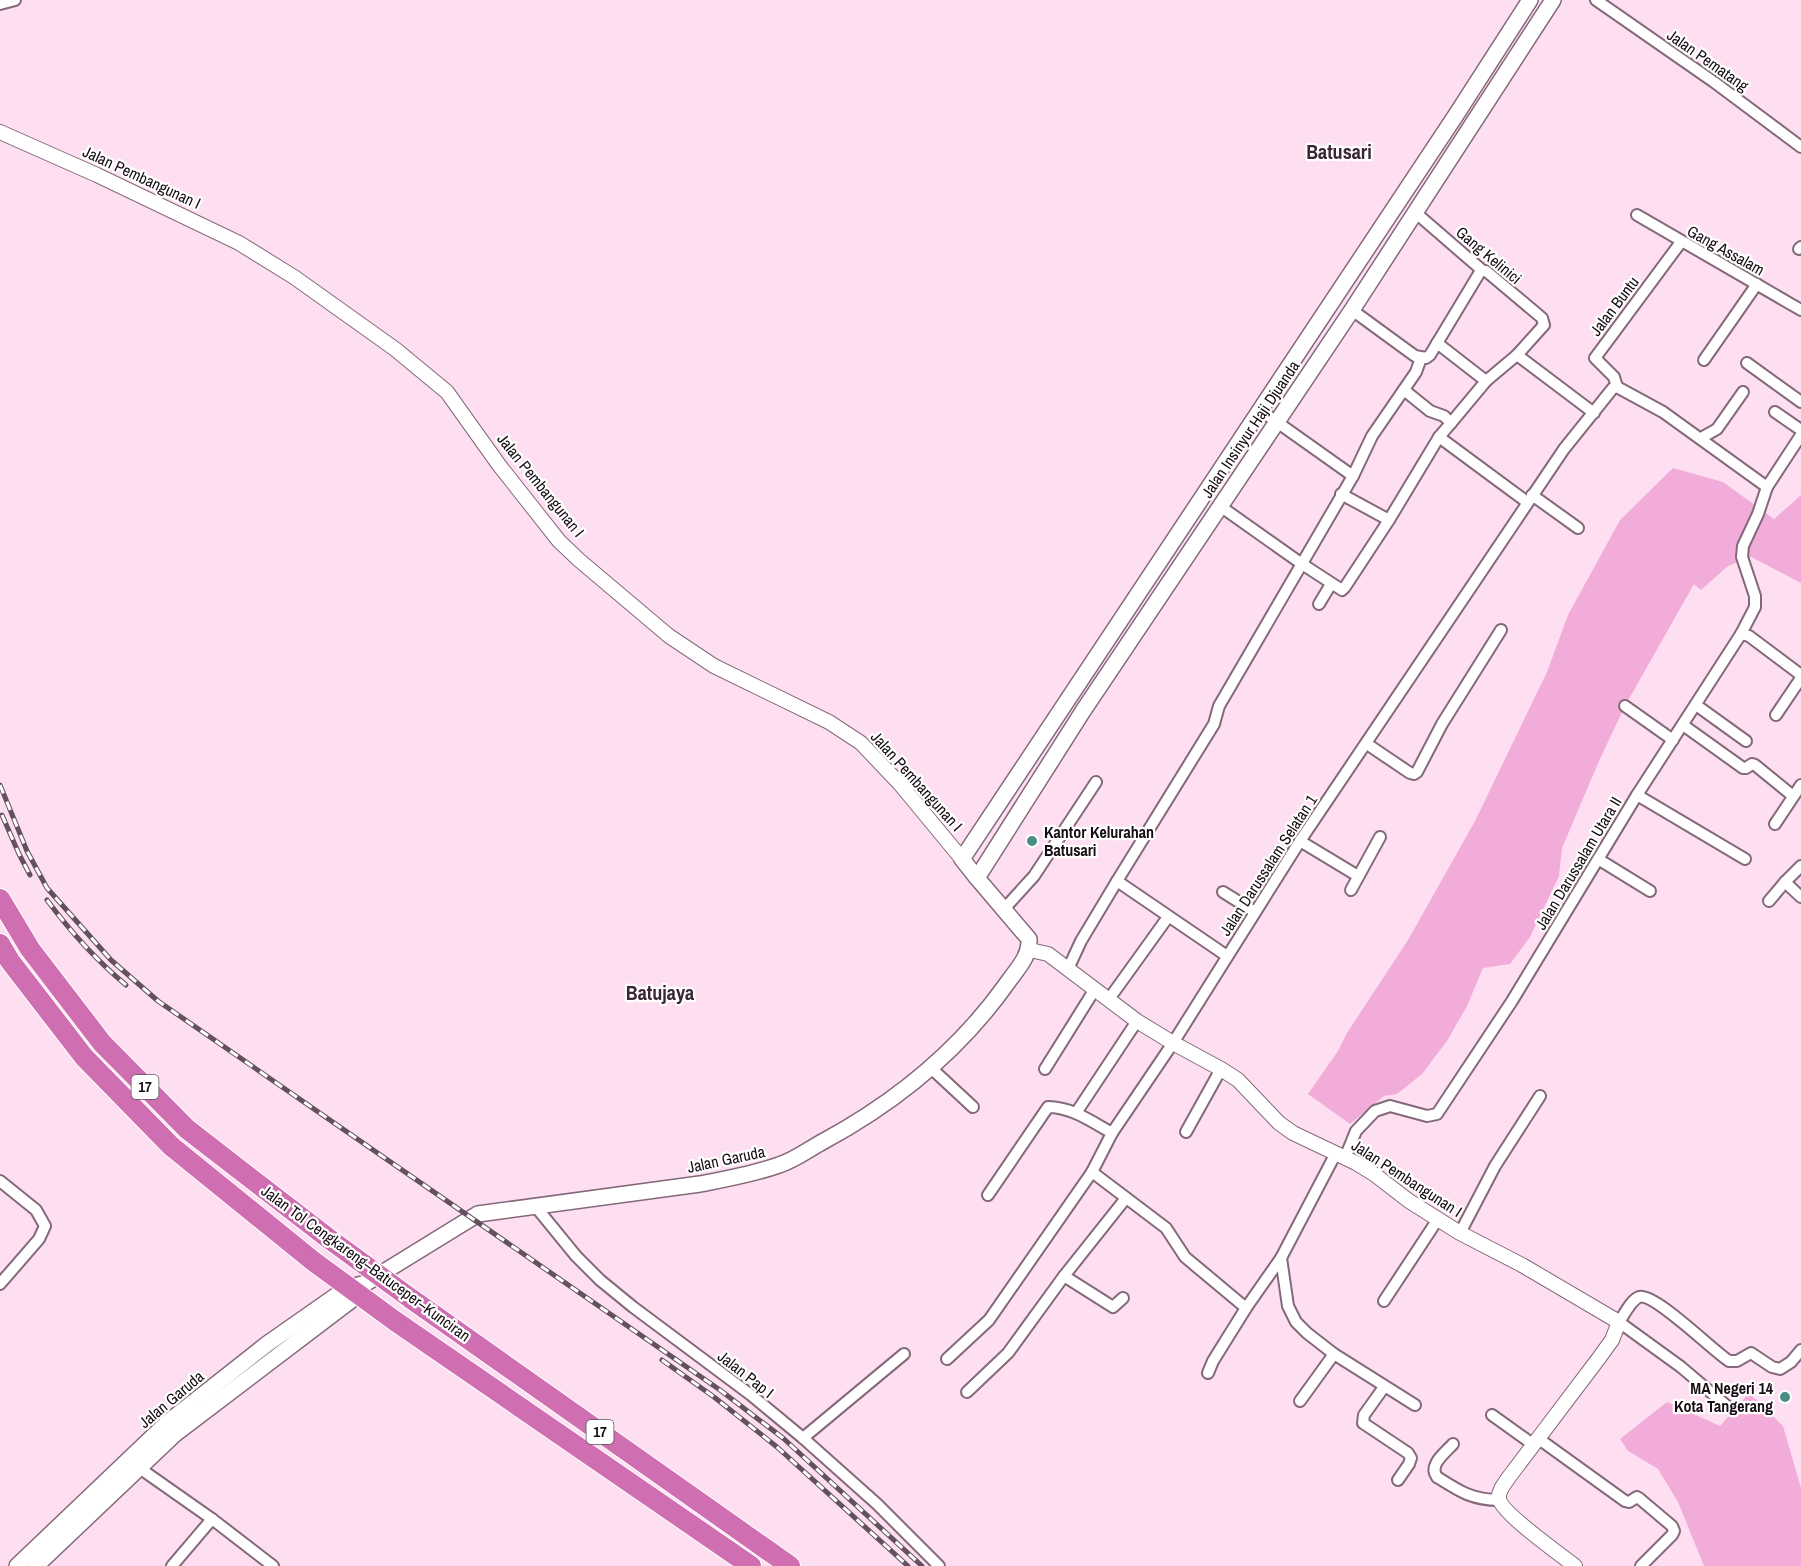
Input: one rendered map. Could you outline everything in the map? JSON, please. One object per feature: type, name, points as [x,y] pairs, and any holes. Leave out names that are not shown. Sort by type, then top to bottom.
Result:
[{"type":"highway","name":"Jalan Tol Cengkareng–Batuceper–Kunciran","points":[[0,899],[30,949],[110,1051],[188,1130],[410,1298],[790,1566]]},
{"type":"highway","name":"Jalan Tol Cengkareng–Batuceper–Kunciran","points":[[0,944],[10,962],[84,1057],[171,1146],[313,1261],[395,1321],[751,1566]]},
{"type":"main road","name":"Jalan Insinyur Haji Djuanda","points":[[962,859],[1530,0]]},
{"type":"main road","name":"Jalan Insinyur Haji Djuanda","points":[[976,878],[1083,711],[1416,213],[1553,0]]},
{"type":"main road","points":[[1460,108],[1471,120],[1476,119]]},
{"type":"main road","name":"Jalan Pembangunan I","points":[[962,859],[1029,939],[1030,950]]},
{"type":"main road","name":"Jalan Garuda","points":[[36,1566],[45,1549],[171,1428],[267,1344],[347,1288],[366,1283],[478,1214],[700,1184],[735,1178],[781,1165],[862,1118],[912,1085],[961,1040],[995,1000],[1030,950]]},
{"type":"main road","name":"Jalan Garuda","points":[[17,1566],[45,1549],[138,1467],[171,1428],[277,1357],[354,1298],[366,1283]]},
{"type":"main road","points":[[267,1344],[277,1357]]},
{"type":"street","points":[[0,4],[15,0]]},
{"type":"street","name":"Jalan Pematang","points":[[1596,0],[1714,82],[1801,147]]},
{"type":"street","name":"Jalan Pembangunan I","points":[[0,132],[97,175],[239,243],[294,277],[395,349],[447,392],[499,465],[559,541],[579,560],[669,636],[714,666],[829,722],[861,743],[900,784],[962,859]]},
{"type":"street","name":"Gang Kelinici","points":[[1416,213],[1543,320],[1544,327],[1517,355]]},
{"type":"street","name":"Gang Assalam","points":[[1637,215],[1801,310]]},
{"type":"street","name":"Jalan Buntu","points":[[1617,387],[1614,376],[1594,358],[1681,242]]},
{"type":"street","points":[[1352,310],[1421,358],[1430,355],[1480,272],[1483,271]]},
{"type":"street","points":[[1704,360],[1757,284]]},
{"type":"street","points":[[1437,343],[1486,381]]},
{"type":"street","points":[[1220,506],[1340,590],[1345,587],[1389,520],[1439,437],[1486,381],[1517,355],[1594,413]]},
{"type":"street","points":[[1068,969],[1081,941],[1214,724],[1219,706],[1353,476],[1372,436],[1416,372],[1421,358]]},
{"type":"street","points":[[1747,363],[1801,402]]},
{"type":"street","points":[[1617,387],[1663,412],[1767,487]]},
{"type":"street","name":"Jalan Darussalam Selatan 1","points":[[947,1359],[989,1320],[1092,1172],[1112,1133],[1173,1043],[1300,842],[1564,449],[1617,387]]},
{"type":"street","points":[[1404,390],[1430,411],[1444,416],[1451,423]]},
{"type":"street","points":[[1701,438],[1717,429],[1743,392]]},
{"type":"street","points":[[1260,410],[1353,476]]},
{"type":"street","points":[[1775,412],[1801,430]]},
{"type":"street","name":"Jalan Darussalam Utara II","points":[[1341,1156],[1356,1131],[1375,1111],[1390,1106],[1427,1116],[1437,1114],[1512,1000],[1637,795],[1741,634],[1755,607],[1755,596],[1742,557],[1743,546],[1758,514],[1767,487],[1801,435]]},
{"type":"street","points":[[1439,437],[1530,499],[1578,528]]},
{"type":"street","points":[[1341,494],[1389,520]]},
{"type":"street","points":[[1319,604],[1331,584]]},
{"type":"street","points":[[1367,744],[1410,773],[1417,772],[1442,724],[1501,630]]},
{"type":"street","points":[[1741,634],[1749,636],[1801,676],[1776,715]]},
{"type":"street","points":[[1696,705],[1746,741]]},
{"type":"street","points":[[1625,706],[1673,740]]},
{"type":"street","points":[[1683,725],[1743,768],[1755,765],[1793,796]]},
{"type":"street","points":[[1004,909],[1034,876],[1096,782]]},
{"type":"street","points":[[1774,824],[1801,785]]},
{"type":"street","points":[[1637,795],[1744,859]]},
{"type":"street","points":[[1351,890],[1380,837]]},
{"type":"street","points":[[1300,842],[1359,876]]},
{"type":"street","points":[[1598,859],[1650,891]]},
{"type":"street","points":[[1769,901],[1801,866]]},
{"type":"street","points":[[1117,881],[1227,956]]},
{"type":"street","points":[[1785,882],[1801,897]]},
{"type":"street","points":[[1223,892],[1255,912]]},
{"type":"street","points":[[1109,999],[1168,917]]},
{"type":"street","name":"Jalan Pembangunan I","points":[[1030,950],[1048,954],[1137,1021],[1238,1080],[1279,1123],[1293,1133],[1374,1174],[1409,1201],[1460,1233],[1522,1265],[1619,1322]]},
{"type":"street","points":[[1045,1069],[1095,988]]},
{"type":"street","points":[[1076,1113],[1137,1021]]},
{"type":"street","points":[[931,1068],[973,1107]]},
{"type":"street","points":[[1186,1132],[1221,1069]]},
{"type":"street","points":[[1460,1233],[1495,1166],[1540,1095]]},
{"type":"street","points":[[988,1195],[1048,1107],[1059,1107],[1076,1113],[1112,1133]]},
{"type":"street","points":[[1208,1373],[1246,1308],[1281,1258],[1341,1156]]},
{"type":"street","points":[[1092,1172],[1166,1228],[1185,1257],[1246,1308]]},
{"type":"street","points":[[0,1181],[36,1210],[45,1226],[39,1239],[0,1284]]},
{"type":"street","points":[[967,1392],[1008,1353],[1064,1276],[1126,1198]]},
{"type":"street","name":"Jalan Pap I","points":[[536,1207],[576,1256],[600,1280],[751,1395],[803,1438],[877,1504],[939,1566]]},
{"type":"street","points":[[1384,1301],[1438,1219]]},
{"type":"street","points":[[1281,1258],[1287,1299],[1296,1322],[1334,1354],[1415,1405]]},
{"type":"street","points":[[1064,1276],[1113,1306],[1123,1298]]},
{"type":"street","points":[[1575,1566],[1521,1524],[1502,1506],[1499,1500],[1500,1493],[1612,1340],[1619,1322],[1634,1301],[1639,1297],[1646,1297],[1660,1304],[1729,1361],[1737,1361],[1751,1353],[1772,1367],[1780,1369],[1791,1362],[1801,1350]]},
{"type":"street","points":[[1619,1322],[1727,1406]]},
{"type":"street","points":[[803,1438],[904,1354]]},
{"type":"street","points":[[1300,1401],[1334,1354]]},
{"type":"street","points":[[1384,1387],[1364,1415],[1364,1423],[1408,1453],[1411,1458],[1398,1480]]},
{"type":"street","points":[[1491,1415],[1625,1501],[1629,1502],[1636,1497],[1640,1499],[1671,1526],[1674,1531],[1672,1535],[1641,1566]]},
{"type":"street","points":[[1453,1444],[1435,1465],[1433,1470],[1437,1477],[1464,1494],[1485,1500],[1499,1500]]},
{"type":"street","points":[[138,1467],[212,1519],[273,1566]]},
{"type":"street","points":[[172,1566],[212,1519]]},
{"type":"shaded area","points":[[1673,468],[1723,482],[1774,519],[1801,495],[1801,583],[1751,557],[1728,566],[1701,590],[1694,584],[1625,706],[1599,761],[1562,848],[1559,876],[1530,937],[1510,964],[1483,968],[1467,1006],[1447,1041],[1422,1074],[1397,1094],[1384,1096],[1350,1124],[1308,1094],[1408,940],[1475,821],[1547,672],[1568,615],[1620,520]]},
{"type":"shaded area","points":[[1749,1393],[1783,1426],[1801,1488],[1801,1566],[1704,1566],[1678,1502],[1658,1469],[1628,1451],[1620,1439],[1667,1402],[1720,1426]]},
{"type":"railway","points":[[0,785],[27,851],[47,888],[111,960],[158,1001],[720,1390],[783,1438],[922,1566]]},
{"type":"railway","points":[[2,815],[30,875]]},
{"type":"railway","points":[[47,900],[84,945],[126,985]]},
{"type":"railway","points":[[662,1360],[714,1397],[777,1447],[908,1566]]},
{"type":"place","name":"Kantor Kelurahan Batusari","points":[[1032,841]]},
{"type":"place","name":"MA Negeri 14 Kota Tangerang","points":[[1785,1397]]},
{"type":"district","name":"Batusari","points":[[1339,152]]},
{"type":"district","name":"Batujaya","points":[[660,993]]}]
